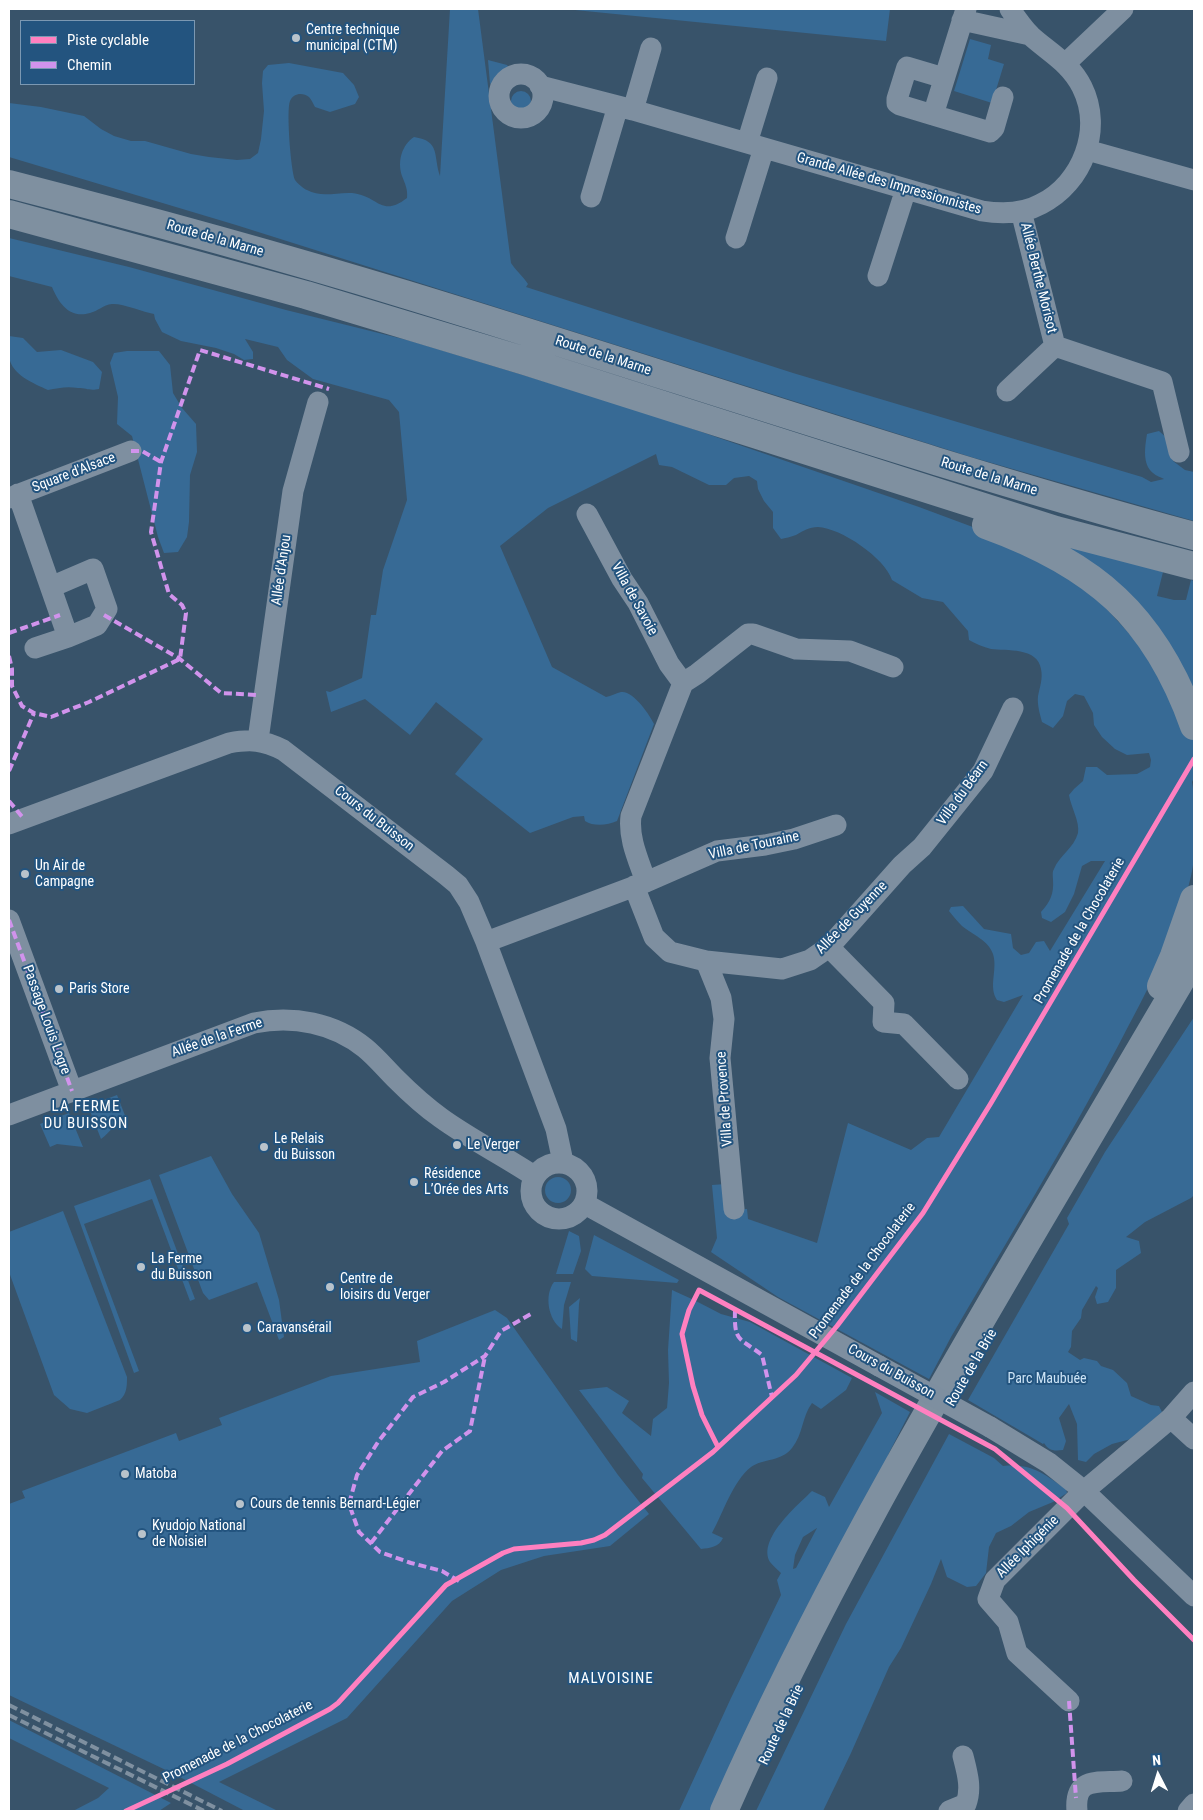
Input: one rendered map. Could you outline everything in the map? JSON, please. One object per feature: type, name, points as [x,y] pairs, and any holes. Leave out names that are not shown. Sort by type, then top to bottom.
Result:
[{"type":"highway","name":"Route de la Marne","points":[[9,184],[322,269],[941,463],[1077,504],[1194,536]]},
{"type":"highway","name":"Route de la Marne","points":[[9,214],[316,297],[525,361],[1056,530],[1194,566]]},
{"type":"highway","points":[[9,229],[58,227]]},
{"type":"highway","points":[[852,465],[884,489],[1007,532],[1083,571],[1119,600],[1149,637],[1179,686],[1194,725]]},
{"type":"highway","points":[[1100,1118],[1109,1084],[1153,1004],[1174,956],[1194,899]]},
{"type":"highway","name":"Route de la Brie","points":[[724,1811],[777,1696],[811,1629],[922,1421],[1194,958]]},
{"type":"highway","name":"Route de la Brie","points":[[742,1811],[791,1704],[860,1569],[937,1427],[1194,988]]},
{"type":"street","name":"Grande Allée des Impressionnistes","points":[[540,86],[626,108],[982,211],[1005,213],[1021,211],[1043,204],[1069,183],[1079,168],[1087,150],[1090,125],[1088,103],[1079,81],[1066,63],[1030,35],[1010,9]]},
{"type":"street","points":[[1066,63],[1123,9]]},
{"type":"street","points":[[933,116],[964,14],[1030,35]]},
{"type":"street","points":[[592,197],[651,48]]},
{"type":"street","points":[[944,78],[907,68],[902,80],[897,103],[933,116],[990,132],[994,128],[1003,97]]},
{"type":"street","points":[[736,238],[756,145],[767,78]]},
{"type":"street","points":[[1087,150],[1194,180]]},
{"type":"street","points":[[878,276],[906,190]]},
{"type":"street","name":"Allée Berthe Morisot","points":[[1021,211],[1054,346]]},
{"type":"street","name":"Allée Berthe Morisot","points":[[1008,391],[1054,346]]},
{"type":"street","name":"Allée Berthe Morisot","points":[[1054,346],[1162,382],[1179,452]]},
{"type":"street","name":"Allée d'Anjou","points":[[258,740],[293,491],[318,402]]},
{"type":"street","name":"Square d'Alsace","points":[[13,496],[131,451]]},
{"type":"street","points":[[13,496],[51,587],[68,637]]},
{"type":"street","name":"Villa de Savoie","points":[[588,514],[622,580],[638,603],[669,664],[682,683]]},
{"type":"street","points":[[35,648],[97,625],[107,609],[90,561],[51,587]]},
{"type":"street","points":[[682,683],[697,674],[748,634],[796,649],[850,651],[893,667]]},
{"type":"street","name":"Allée de Guyenne","points":[[682,683],[631,816],[630,827],[640,884],[654,937],[670,952],[706,961],[782,969],[810,960],[829,947],[902,865],[922,847]]},
{"type":"street","name":"Villa du Béarn","points":[[922,847],[983,771],[1013,708]]},
{"type":"street","name":"Cours du Buisson","points":[[9,824],[211,748],[229,743],[258,740],[283,750],[296,758],[458,885],[469,902],[486,942],[556,1129],[563,1162]]},
{"type":"street","name":"Villa de Touraine","points":[[640,884],[718,851],[794,839],[836,825]]},
{"type":"street","points":[[486,942],[640,884]]},
{"type":"street","name":"Passage Louis Logre","points":[[9,920],[72,1091]]},
{"type":"street","points":[[829,947],[884,1003],[883,1022],[904,1024],[958,1079]]},
{"type":"street","name":"Villa de Provence","points":[[706,961],[721,998],[724,1019],[720,1058],[734,1210]]},
{"type":"street","name":"Allée de la Ferme","points":[[9,1115],[254,1023],[280,1020],[307,1021],[325,1026],[365,1048],[419,1100],[442,1118],[534,1176]]},
{"type":"street","points":[[563,1162],[579,1170],[587,1186],[587,1195],[585,1204],[580,1210],[567,1218],[559,1219],[545,1216],[538,1211],[531,1198],[530,1190],[534,1176],[540,1169],[547,1165],[563,1162]]},
{"type":"street","name":"Cours du Buisson","points":[[585,1204],[990,1427],[1049,1463],[1084,1491],[1194,1596]]},
{"type":"street","points":[[1084,1491],[1171,1418],[1194,1392]]},
{"type":"street","points":[[1171,1418],[1194,1439]]},
{"type":"street","name":"Allée Iphigénie","points":[[1069,1701],[1017,1653],[1008,1622],[988,1600],[994,1580],[1084,1491]]},
{"type":"street","points":[[949,1811],[966,1804],[969,1796],[968,1776],[963,1756]]},
{"type":"street","points":[[1077,1811],[1076,1798],[1080,1789],[1088,1784],[1122,1781]]},
{"type":"street","points":[[1188,1811],[1194,1804]]},
{"type":"green space","points":[[450,9],[478,9],[511,263],[528,284],[526,287],[793,373],[1142,477],[1151,482],[1164,479],[1154,474],[1150,469],[1145,455],[1147,434],[1159,431],[1168,439],[1173,461],[1185,470],[1194,472],[1194,521],[971,457],[236,225],[9,157],[9,103],[41,107],[84,116],[114,136],[131,141],[145,141],[209,157],[237,160],[250,159],[258,153],[261,139],[264,111],[263,71],[268,65],[289,63],[343,73],[354,85],[359,97],[355,104],[330,112],[315,107],[307,95],[298,94],[291,98],[289,128],[295,180],[304,188],[318,194],[352,193],[385,206],[398,204],[407,198],[407,189],[402,176],[400,159],[406,144],[414,137],[423,139],[432,146],[440,176]]},
{"type":"green space","points":[[565,9],[890,9],[886,41]]},
{"type":"green space","points":[[970,39],[991,45],[988,59],[1004,64],[992,103],[954,91]]},
{"type":"green space","points":[[488,60],[507,65],[509,68],[499,74],[490,84]]},
{"type":"green space","points":[[521,91],[528,94],[531,101],[528,108],[521,111],[514,108],[511,101],[514,94]]},
{"type":"green space","points":[[9,238],[129,267],[286,310],[411,341],[635,409],[919,507],[1005,539],[1080,580],[1194,704],[1194,778],[1192,782],[1195,842],[1191,876],[1178,920],[1140,1005],[1098,1083],[951,1337],[929,1379],[778,1297],[711,1252],[717,1238],[712,1185],[726,1184],[728,1210],[747,1209],[748,1219],[817,1243],[848,1123],[911,1150],[927,1138],[939,1137],[1023,995],[1004,1002],[997,1000],[993,989],[994,960],[991,949],[960,924],[949,911],[951,907],[963,906],[984,929],[1011,934],[1013,948],[1021,955],[1029,953],[1036,942],[1044,941],[1050,951],[1105,861],[1091,861],[1082,866],[1074,894],[1065,912],[1051,922],[1042,918],[1041,912],[1052,894],[1053,870],[1078,833],[1078,824],[1069,795],[1083,781],[1086,767],[1097,767],[1107,775],[1137,774],[1150,767],[1149,753],[1127,755],[1115,749],[1102,737],[1094,725],[1093,713],[1084,696],[1075,694],[1067,701],[1063,716],[1053,728],[1042,722],[1038,696],[1042,673],[1039,662],[1034,657],[1020,651],[991,649],[969,640],[968,631],[943,602],[922,598],[892,580],[888,571],[872,554],[850,538],[827,529],[815,527],[781,539],[773,528],[773,512],[764,501],[758,489],[757,481],[749,476],[734,478],[726,485],[709,485],[672,467],[659,465],[656,454],[548,508],[500,546],[552,667],[606,697],[626,692],[645,709],[654,724],[617,821],[597,825],[585,821],[584,816],[573,817],[530,833],[455,774],[483,739],[436,702],[410,735],[365,699],[331,712],[326,691],[330,692],[362,678],[371,615],[376,615],[383,570],[407,500],[399,412],[389,400],[313,379],[287,360],[278,347],[245,339],[253,352],[253,359],[244,360],[234,354],[216,348],[181,341],[162,332],[154,314],[127,306],[112,304],[90,313],[77,314],[71,312],[58,299],[52,287],[9,276]]},
{"type":"green space","points":[[9,336],[23,338],[37,352],[61,350],[93,362],[102,372],[99,389],[90,390],[66,387],[48,390],[30,381],[19,374],[11,363]]},
{"type":"green space","points":[[159,351],[170,365],[173,393],[182,408],[196,424],[197,452],[190,475],[187,537],[178,552],[164,553],[158,537],[132,436],[117,424],[118,397],[110,363],[114,353]]},
{"type":"green space","points":[[1016,526],[1163,572],[1157,596],[1174,600],[1186,600],[1191,580],[1194,581],[1194,701],[1175,659]]},
{"type":"green space","name":"Parc Maubuée","points":[[1194,1017],[1194,1195],[1145,1222],[1126,1237],[1139,1241],[1141,1253],[1116,1270],[1116,1288],[1108,1302],[1097,1304],[1095,1297],[1098,1288],[1096,1286],[1082,1310],[1081,1318],[1072,1331],[1071,1347],[1068,1352],[1080,1360],[1084,1358],[1097,1361],[1101,1366],[1113,1370],[1127,1383],[1131,1396],[1151,1405],[1159,1406],[1162,1412],[1131,1439],[1112,1444],[1094,1454],[1086,1462],[1078,1460],[1077,1424],[1069,1404],[1059,1418],[1066,1441],[1063,1450],[1052,1450],[1044,1443],[968,1400],[1069,1224],[1067,1218],[1105,1152]]},
{"type":"green space","points":[[117,1095],[126,1118],[101,1139],[88,1106]]},
{"type":"green space","points":[[69,1113],[83,1147],[57,1144],[50,1147],[40,1124]]},
{"type":"green space","points":[[211,1156],[232,1194],[259,1233],[279,1300],[284,1337],[279,1340],[257,1282],[209,1300],[203,1293],[159,1175]]},
{"type":"green space","points":[[558,1177],[567,1181],[571,1190],[567,1199],[558,1203],[549,1199],[545,1190],[549,1181]]},
{"type":"green space","points":[[150,1179],[195,1299],[190,1301],[152,1199],[84,1224],[139,1371],[134,1373],[74,1206]]},
{"type":"green space","points":[[63,1211],[127,1377],[127,1386],[120,1400],[87,1413],[70,1409],[54,1395],[9,1272],[9,1232]]},
{"type":"green space","points":[[569,1231],[579,1236],[581,1251],[573,1274],[556,1274]]},
{"type":"green space","points":[[594,1235],[679,1280],[677,1283],[592,1276],[585,1269]]},
{"type":"green space","points":[[554,1282],[571,1282],[564,1305],[562,1329],[553,1320],[549,1307],[549,1294]]},
{"type":"green space","points":[[672,1290],[721,1314],[750,1322],[852,1378],[846,1390],[821,1409],[812,1403],[796,1443],[788,1452],[778,1458],[756,1464],[745,1473],[734,1489],[712,1533],[723,1538],[717,1545],[704,1549],[701,1549],[642,1478],[643,1474],[579,1390],[607,1387],[629,1401],[622,1413],[651,1436],[653,1419],[667,1408]]},
{"type":"green space","points":[[580,1298],[577,1342],[571,1339],[569,1307]]},
{"type":"green space","points":[[495,1310],[507,1318],[618,1475],[649,1514],[610,1546],[544,1556],[501,1570],[452,1601],[347,1718],[219,1782],[278,1811],[245,1811],[172,1773],[9,1695],[9,1504],[25,1498],[22,1491],[176,1433],[179,1441],[222,1425],[219,1418],[331,1376],[420,1362],[417,1341]]},
{"type":"green space","points":[[875,1392],[910,1412],[888,1455],[890,1457],[712,1811],[679,1811],[781,1595],[777,1580],[781,1573],[770,1562],[767,1553],[774,1533],[789,1514],[812,1491],[825,1497],[829,1507],[882,1413]],"holes":[[[817,1528],[796,1568],[793,1569],[795,1555],[803,1537]]]},
{"type":"green space","points":[[949,1434],[994,1458],[1003,1466],[1022,1466],[1037,1471],[1066,1489],[1067,1493],[1053,1502],[1029,1512],[1011,1526],[996,1533],[989,1547],[986,1573],[976,1586],[967,1587],[947,1577],[941,1559],[931,1584],[901,1648],[889,1667],[823,1811],[756,1811],[846,1624]]},
{"type":"green space","points":[[9,1720],[171,1803],[159,1811],[73,1811],[98,1798],[109,1788],[9,1738]]},
{"type":"railway","points":[[9,1705],[222,1811]]},
{"type":"railway","points":[[9,1715],[204,1811]]},
{"type":"marked path","points":[[9,656],[12,669],[12,686],[22,706],[34,713],[51,717],[89,702],[180,659],[186,613],[182,605],[169,594],[151,532],[161,462],[200,350],[329,389]]},
{"type":"marked path","points":[[131,451],[142,451],[161,462]]},
{"type":"marked path","points":[[9,633],[60,615]]},
{"type":"marked path","points":[[104,615],[180,659],[221,693],[258,695]]},
{"type":"marked path","points":[[9,771],[34,713]]},
{"type":"marked path","points":[[9,801],[24,819]]},
{"type":"marked path","points":[[9,920],[72,1091]]},
{"type":"marked path","points":[[735,1310],[737,1334],[743,1342],[762,1355],[772,1397]]},
{"type":"marked path","points":[[459,1581],[442,1571],[380,1552],[359,1532],[349,1504],[357,1475],[378,1442],[413,1397],[444,1382],[485,1356],[501,1331],[531,1314]]},
{"type":"marked path","points":[[371,1543],[442,1451],[470,1431],[485,1356]]},
{"type":"marked path","points":[[1069,1701],[1076,1798]]},
{"type":"cycle path","name":"Promenade de la Chocolaterie","points":[[126,1811],[227,1764],[330,1709],[338,1703],[446,1585],[503,1553],[514,1549],[581,1543],[605,1535],[713,1452],[796,1375],[837,1326],[923,1213],[991,1103],[1194,759]]},
{"type":"cycle path","points":[[718,1447],[702,1415],[693,1386],[682,1334],[689,1310],[699,1290],[995,1449],[1067,1508],[1134,1580],[1194,1640]]},
{"type":"place","name":"Centre technique municipal (CTM)","points":[[296,38]]},
{"type":"place","name":"Un Air de Campagne","points":[[25,874]]},
{"type":"place","name":"Paris Store","points":[[59,989]]},
{"type":"place","name":"Le Verger","points":[[457,1145]]},
{"type":"place","name":"Le Relais du Buisson","points":[[264,1147]]},
{"type":"place","name":"Résidence L’Orée des Arts","points":[[414,1182]]},
{"type":"place","name":"La Ferme du Buisson","points":[[141,1267]]},
{"type":"place","name":"Centre de loisirs du Verger","points":[[330,1287]]},
{"type":"place","name":"Caravansérail","points":[[247,1328]]},
{"type":"place","name":"Matoba","points":[[125,1474]]},
{"type":"place","name":"Cours de tennis Bernard-Légier","points":[[240,1504]]},
{"type":"place","name":"Kyudojo National de Noisiel","points":[[142,1534]]},
{"type":"district","name":"LA FERME DU BUISSON","points":[[86,1116]]},
{"type":"district","name":"MALVOISINE","points":[[611,1679]]}]
